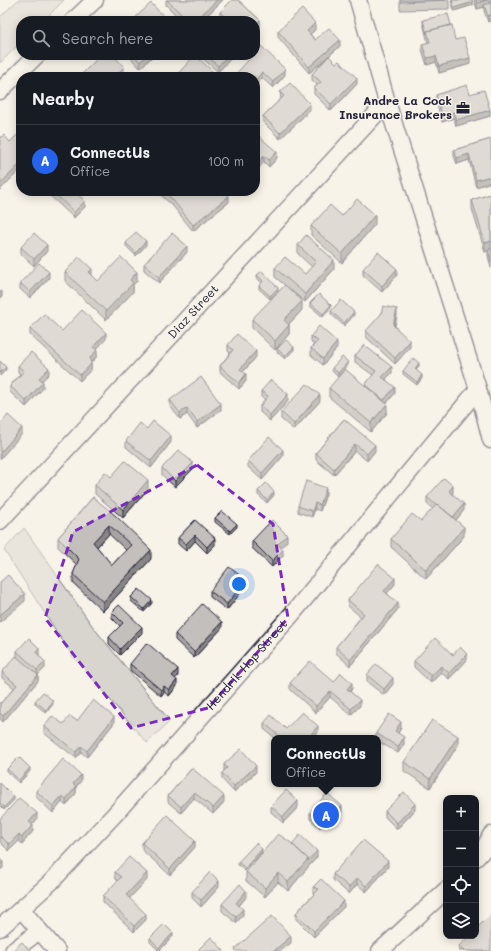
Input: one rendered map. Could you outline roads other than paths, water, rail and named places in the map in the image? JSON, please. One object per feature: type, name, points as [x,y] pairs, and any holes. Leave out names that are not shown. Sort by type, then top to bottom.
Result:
[{"type":"street","points":[[78,16],[95,0]]},
{"type":"street","points":[[358,0],[387,102],[478,389],[491,440]]},
{"type":"street","points":[[364,0],[367,33]]},
{"type":"street","points":[[20,72],[32,60]]},
{"type":"street","points":[[0,91],[16,75]]},
{"type":"street","name":"Diaz Street","points":[[0,521],[387,102]]},
{"type":"street","name":"Hendrik Hop Street","points":[[0,928],[51,882],[116,814],[293,613],[478,389]]},
{"type":"street","points":[[479,855],[484,849],[491,835]]},
{"type":"street","points":[[380,951],[443,893]]},
{"type":"street","points":[[21,909],[57,951]]},
{"type":"street","points":[[13,951],[39,931]]},
{"type":"place","name":"Andre La Cock Insurance Brokers","points":[[463,108]]},
{"type":"place","name":"ConnectUs","points":[[326,815]]}]
